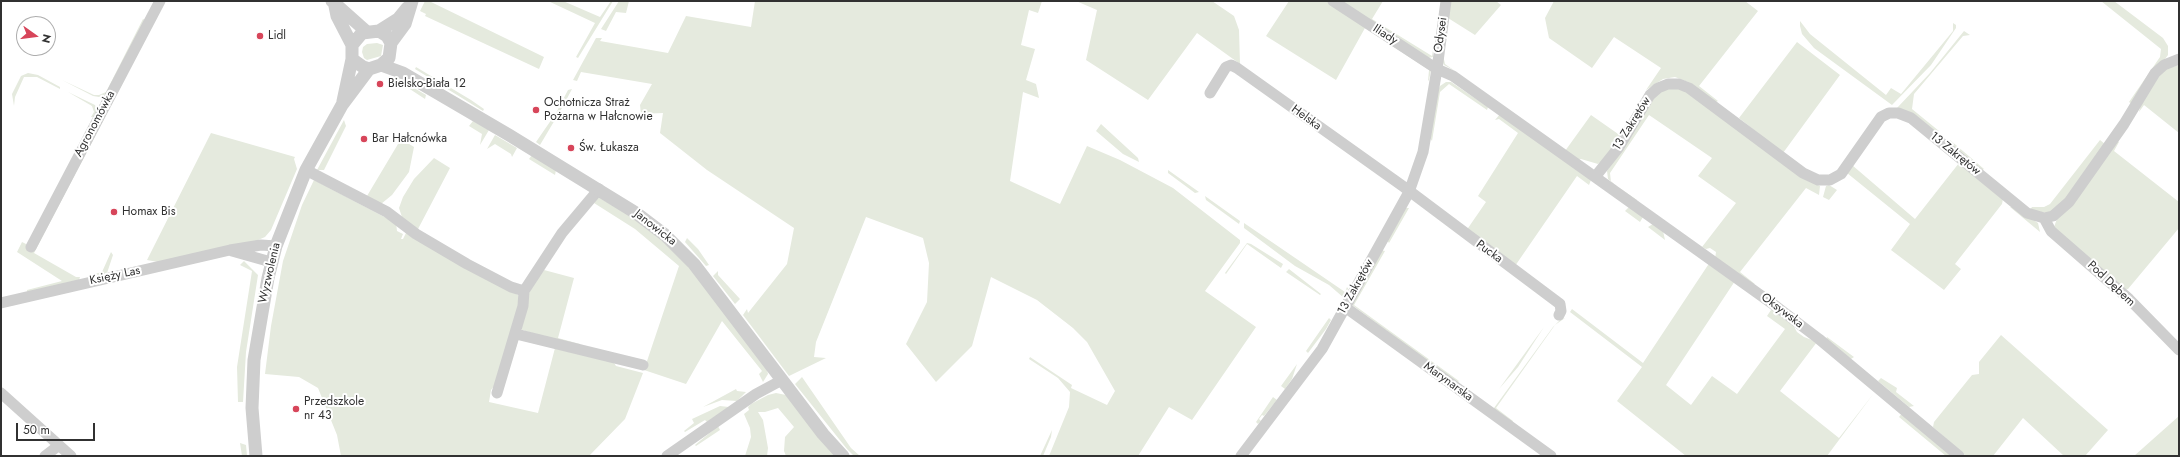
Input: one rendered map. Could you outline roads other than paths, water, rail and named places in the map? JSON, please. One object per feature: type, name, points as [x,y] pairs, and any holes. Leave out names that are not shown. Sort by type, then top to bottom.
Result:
[{"type":"street","name":"Agronomówka","points":[[30,247],[160,1]]},
{"type":"street","name":"Iliady","points":[[1333,1],[1437,69]]},
{"type":"street","name":"Odysei","points":[[1437,69],[1446,1]]},
{"type":"street","points":[[352,45],[359,35],[373,32],[398,19],[412,2]]},
{"type":"street","points":[[333,3],[337,16],[352,45],[352,59],[362,67],[375,67],[389,58],[391,48],[405,24],[412,2]]},
{"type":"street","points":[[333,3],[373,32],[387,36],[391,48]]},
{"type":"street","name":"Janowicka","points":[[391,48],[403,73]]},
{"type":"street","name":"Wyzwolenia","points":[[342,105],[352,59]]},
{"type":"street","points":[[2044,218],[2053,216],[2069,202],[2124,124],[2155,73],[2164,65],[2179,59]]},
{"type":"street","name":"Helska","points":[[1210,93],[1226,67],[1234,66],[1409,192]]},
{"type":"street","name":"Janowicka","points":[[375,67],[403,73],[598,189],[652,224],[681,249],[704,276],[782,380],[843,456]]},
{"type":"street","name":"Wyzwolenia","points":[[256,456],[252,408],[253,366],[271,262],[306,170],[342,105],[375,67]]},
{"type":"street","points":[[1437,69],[1453,76],[1595,178]]},
{"type":"street","name":"13 Zakrętów","points":[[1246,454],[1322,349],[1409,192],[1417,174],[1425,146],[1437,69]]},
{"type":"street","name":"13 Zakrętów","points":[[1595,178],[1619,147],[1650,95],[1658,88],[1673,83],[1689,88],[1803,173],[1818,180],[1830,180],[1841,174],[1881,117],[1889,113],[1904,115],[1911,118],[2027,213],[2044,218]]},
{"type":"street","points":[[306,170],[387,212],[416,234],[467,264],[511,287],[524,291]]},
{"type":"street","name":"Oksywska","points":[[1595,178],[1777,307],[1825,344],[1959,456]]},
{"type":"street","points":[[497,393],[524,306],[524,291],[562,233],[598,189]]},
{"type":"street","name":"Pucka","points":[[1409,192],[1560,304],[1562,310],[1559,314]]},
{"type":"street","name":"Pod Dębem","points":[[2044,218],[2051,231],[2129,299],[2179,350]]},
{"type":"street","name":"Księży Las","points":[[1,303],[230,250],[261,245],[276,246]]},
{"type":"street","name":"Księży Las","points":[[230,250],[271,262]]},
{"type":"street","name":"Marynarska","points":[[1345,307],[1551,456]]},
{"type":"street","points":[[516,334],[643,365]]},
{"type":"street","points":[[667,456],[756,394],[782,380]]},
{"type":"street","points":[[1,393],[58,446],[71,456]]},
{"type":"street","points":[[45,456],[58,446]]},
{"type":"place","name":"Lidl","points":[[260,36]]},
{"type":"place","name":"Bielsko-Biała 12","points":[[380,84]]},
{"type":"place","name":"Ochotnicza Straż Pożarna w Hałcnowie","points":[[536,110]]},
{"type":"place","name":"Bar Hałcnówka","points":[[364,139]]},
{"type":"place","name":"Św. Łukasza","points":[[571,148]]},
{"type":"place","name":"Homax Bis","points":[[114,212]]},
{"type":"place","name":"Przedszkole nr 43","points":[[296,409]]}]
